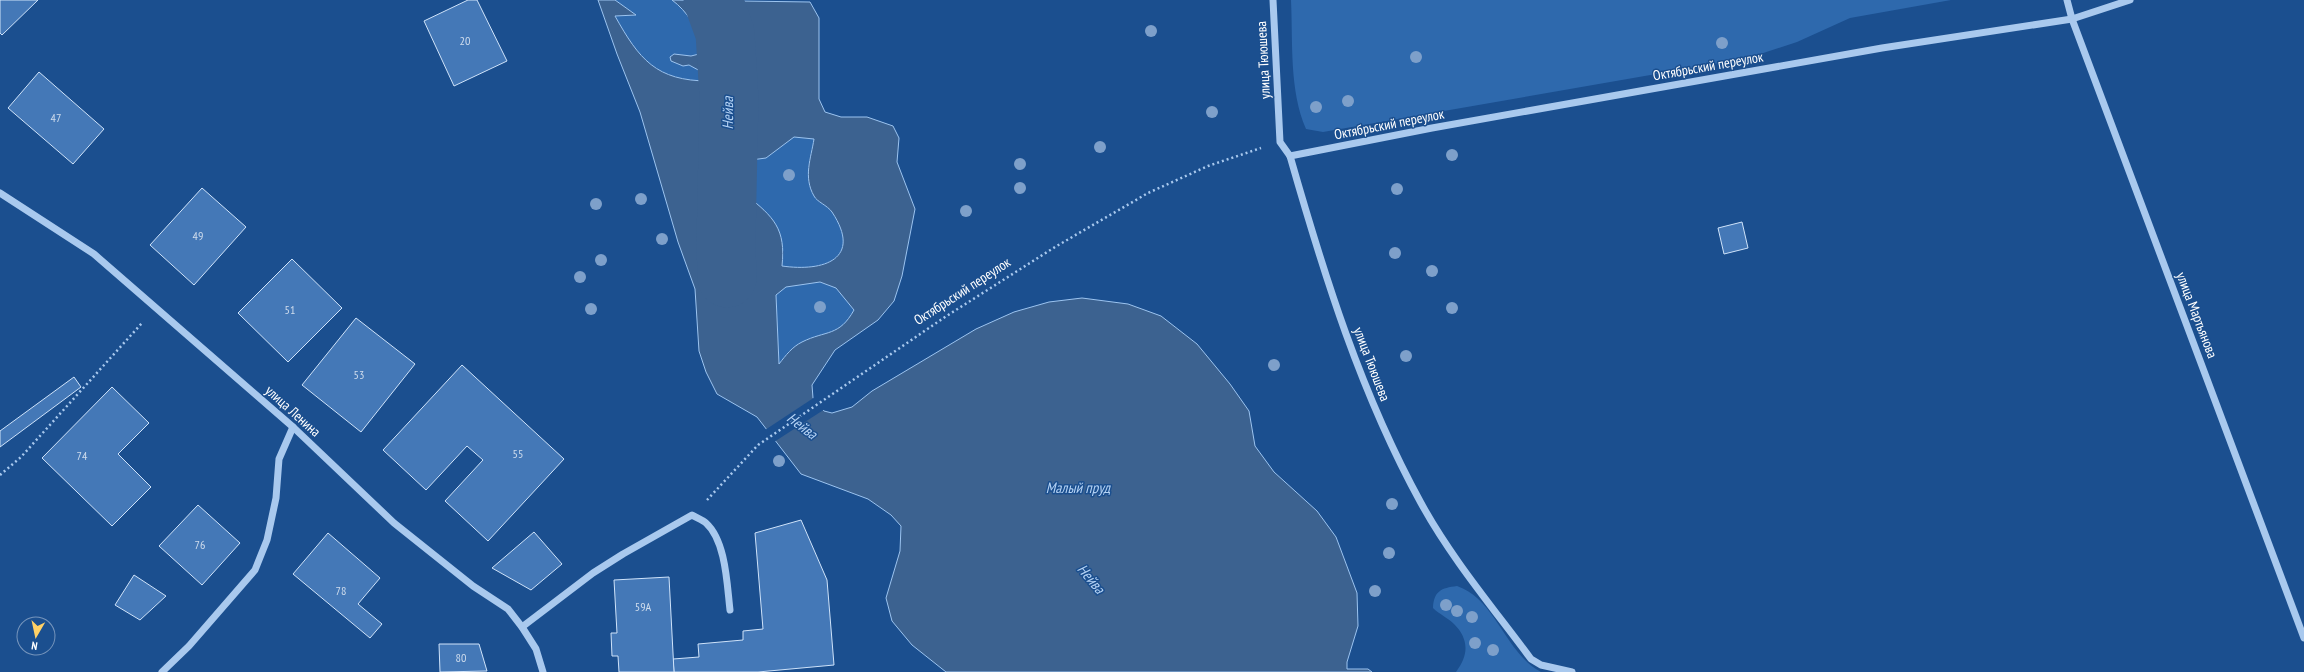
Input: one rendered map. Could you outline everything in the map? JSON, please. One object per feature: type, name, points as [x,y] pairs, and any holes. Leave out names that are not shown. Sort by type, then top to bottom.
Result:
[{"type":"street","name":"улица Тююшева","points":[[1273,0],[1280,142],[1290,156],[1329,286],[1358,369],[1387,437],[1421,504],[1440,534],[1531,659],[1541,665],[1572,672]]},
{"type":"street","name":"улица Мартьянова","points":[[2067,0],[2072,19],[2304,638]]},
{"type":"street","name":"Октябрьский переулок","points":[[1290,156],[1432,128],[1882,48],[1987,34],[2072,19],[2130,0]]},
{"type":"street","name":"улица Ленина","points":[[0,193],[94,254],[293,427],[394,523],[473,586],[508,609],[536,649],[543,672]]},
{"type":"street","points":[[162,672],[189,646],[255,570],[267,540],[274,505],[279,459],[293,427]]},
{"type":"street","points":[[522,627],[593,573],[622,554],[692,516],[705,522],[713,532],[726,567],[730,610]]},
{"type":"path","name":"Октябрьский переулок","points":[[692,516],[758,445],[944,317],[1055,246],[1148,193],[1208,166],[1280,142]]},
{"type":"path","points":[[0,475],[21,457],[156,308]]},
{"type":"shaded area","points":[[615,0],[672,0],[677,3],[691,20],[703,47],[699,54],[691,56],[673,54],[683,66],[689,65],[713,78],[709,81],[676,77],[662,72],[651,64],[632,44],[615,16],[635,15]]},
{"type":"shaded area","points":[[1291,0],[1951,0],[1850,18],[1797,42],[1748,58],[1323,132],[1306,129],[1297,98],[1293,66]]},
{"type":"shaded area","points":[[794,137],[814,139],[808,168],[809,182],[814,196],[832,212],[840,228],[843,241],[841,251],[834,259],[824,264],[812,267],[782,266],[784,252],[746,195],[719,197],[751,160],[766,158]]},
{"type":"shaded area","points":[[820,282],[836,288],[854,310],[847,322],[838,330],[788,352],[779,364],[776,295],[786,287]]},
{"type":"shaded area","points":[[1457,586],[1482,602],[1518,652],[1541,672],[1456,672],[1465,653],[1465,641],[1454,624],[1433,608],[1435,598],[1439,591]]},
{"type":"water","name":"Малый пруд","points":[[598,0],[615,0],[636,15],[615,16],[632,44],[651,65],[662,72],[675,77],[709,81],[713,78],[689,65],[683,66],[671,61],[670,57],[674,54],[691,56],[699,54],[703,47],[691,21],[682,9],[672,0],[810,2],[819,18],[819,99],[825,112],[841,117],[867,117],[893,126],[899,138],[897,162],[915,209],[902,276],[894,301],[878,320],[835,350],[812,385],[813,398],[824,411],[832,413],[852,407],[872,391],[976,329],[1014,312],[1049,302],[1082,298],[1128,304],[1161,316],[1197,344],[1230,384],[1249,411],[1255,446],[1274,472],[1317,511],[1336,537],[1357,593],[1358,626],[1347,662],[1347,669],[1368,669],[1372,672],[946,672],[912,645],[892,621],[886,598],[900,551],[901,526],[891,515],[868,499],[801,474],[757,417],[717,394],[706,372],[699,351],[695,289],[678,242],[640,112]],"holes":[[[794,137],[814,139],[808,175],[809,182],[815,198],[828,207],[832,212],[840,228],[843,241],[841,251],[834,259],[824,264],[812,267],[782,266],[783,253],[780,233],[771,217],[746,195],[719,196],[751,160],[766,158]],[[820,282],[836,288],[854,310],[843,325],[831,332],[798,344],[779,364],[776,295],[786,287]]]},
{"type":"pier","points":[[815,397],[825,409],[774,442],[765,430]]},
{"type":"building","points":[[0,0],[38,0],[2,35],[0,33]]},
{"type":"building","points":[[468,0],[477,0],[507,61],[454,86],[424,21]]},
{"type":"building","points":[[39,72],[104,129],[73,164],[8,108]]},
{"type":"building","points":[[202,188],[246,227],[194,285],[150,245]]},
{"type":"building","points":[[1742,222],[1748,248],[1724,254],[1718,228]]},
{"type":"building","points":[[292,259],[342,308],[288,362],[238,313]]},
{"type":"building","points":[[356,318],[415,364],[361,432],[302,385]]},
{"type":"building","points":[[462,365],[564,459],[488,541],[445,501],[483,460],[467,446],[426,490],[383,450]]},
{"type":"building","points":[[74,377],[81,387],[0,447],[0,431]]},
{"type":"building","points":[[112,387],[149,423],[118,454],[151,487],[112,526],[42,458]]},
{"type":"building","points":[[198,505],[240,543],[202,585],[159,546]]},
{"type":"building","points":[[801,520],[827,580],[834,665],[758,672],[674,672],[673,659],[699,657],[698,644],[743,640],[743,631],[763,629],[755,533]]},
{"type":"building","points":[[534,532],[562,564],[531,590],[492,568]]},
{"type":"building","points":[[328,533],[380,578],[358,604],[382,624],[370,638],[293,574]]},
{"type":"building","points":[[134,575],[166,596],[140,620],[115,605]]},
{"type":"building","points":[[669,577],[674,672],[619,672],[618,656],[612,656],[611,633],[617,633],[614,580]]},
{"type":"building","points":[[439,644],[479,644],[487,671],[440,672]]},
{"type":"waterway","name":"Нейва","points":[[713,0],[725,33],[729,98],[726,242],[727,278]]}]
